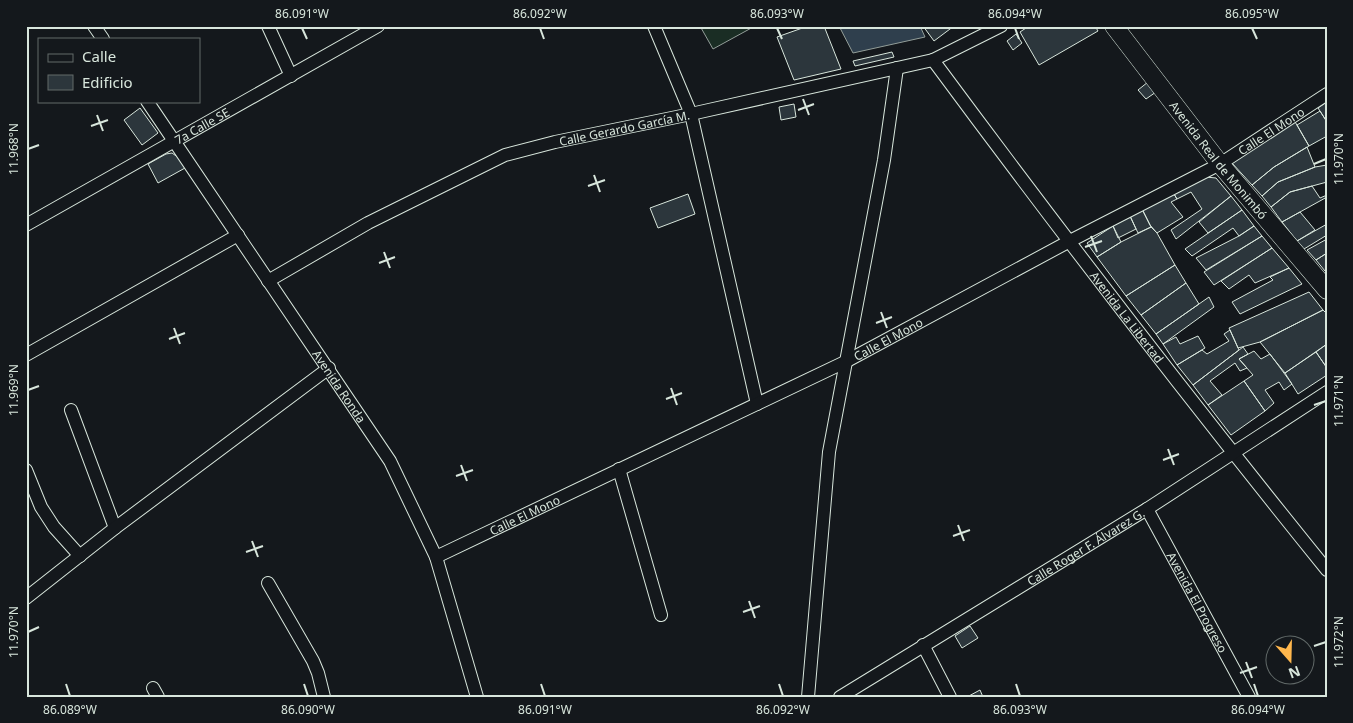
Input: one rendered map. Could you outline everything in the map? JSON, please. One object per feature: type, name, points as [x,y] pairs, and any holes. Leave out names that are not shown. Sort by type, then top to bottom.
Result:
[{"type":"street","points":[[94,26],[102,38]]},
{"type":"street","points":[[268,26],[291,76]]},
{"type":"street","name":"7a Calle SE","points":[[26,224],[378,26]]},
{"type":"street","points":[[654,26],[691,114],[757,404]]},
{"type":"street","name":"Calle Gerardo García M.","points":[[268,281],[368,223],[505,155],[555,142],[933,60],[1002,26]]},
{"type":"street","name":"Avenida Real de Monimbó","points":[[1114,26],[1220,164],[1327,290]]},
{"type":"street","name":"Avenida La Libertad","points":[[933,60],[1068,242],[1232,453],[1327,570]]},
{"type":"street","points":[[808,697],[829,452],[884,160],[897,68]]},
{"type":"street","name":"Calle El Mono","points":[[436,557],[845,362],[1068,242],[1220,164],[1327,94]]},
{"type":"street","name":"Avenida Ronda","points":[[148,102],[390,461],[436,557],[477,697]]},
{"type":"street","points":[[26,355],[238,235]]},
{"type":"street","points":[[26,598],[115,528],[329,368]]},
{"type":"street","name":"Calle Roger F. Álvarez G.","points":[[840,697],[1147,509],[1327,392]]},
{"type":"street","points":[[71,410],[115,528]]},
{"type":"street","points":[[619,469],[661,616]]},
{"type":"street","points":[[26,470],[42,507],[54,527],[80,556]]},
{"type":"street","name":"Avenida El Progreso","points":[[1147,509],[1249,697]]},
{"type":"street","points":[[268,583],[316,666],[324,697]]},
{"type":"street","points":[[923,645],[950,697]]},
{"type":"green space","points":[[700,26],[755,26],[713,49]]},
{"type":"water","points":[[839,26],[920,26],[925,37],[853,53]]},
{"type":"building","points":[[808,26],[824,26],[841,69],[794,80],[777,37]]},
{"type":"building","points":[[923,26],[954,26],[934,41]]},
{"type":"building","points":[[1029,26],[1095,26],[1098,31],[1039,65],[1020,32]]},
{"type":"building","points":[[1016,34],[1022,43],[1013,50],[1007,41]]},
{"type":"building","points":[[892,52],[894,57],[855,66],[853,61]]},
{"type":"building","points":[[1148,82],[1156,92],[1146,99],[1138,90]]},
{"type":"building","points":[[1327,102],[1327,122],[1318,108]]},
{"type":"building","points":[[794,104],[796,117],[781,120],[779,107]]},
{"type":"building","points":[[140,108],[158,133],[142,145],[124,120]]},
{"type":"building","points":[[1320,111],[1327,122],[1327,136],[1309,146],[1297,125]]},
{"type":"building","points":[[1294,120],[1309,146],[1274,167],[1252,185],[1232,163]]},
{"type":"building","points":[[1307,147],[1315,167],[1278,182],[1262,196],[1252,185],[1274,167]]},
{"type":"building","points":[[172,153],[179,158],[185,168],[158,183],[148,164],[166,154]]},
{"type":"building","points":[[1327,165],[1327,182],[1290,192],[1271,207],[1262,196],[1278,182],[1315,167]]},
{"type":"building","points":[[1206,177],[1216,178],[1231,196],[1176,239],[1171,230],[1202,209],[1191,192],[1177,199],[1174,194]]},
{"type":"building","points":[[1312,186],[1320,198],[1327,195],[1327,197],[1282,222],[1271,207],[1290,192]]},
{"type":"building","points":[[688,194],[695,214],[658,228],[650,208]]},
{"type":"building","points":[[1174,194],[1177,199],[1171,202],[1183,217],[1157,233],[1150,225],[1142,209]]},
{"type":"building","points":[[1231,196],[1242,210],[1208,233],[1199,222]]},
{"type":"building","points":[[1142,209],[1151,227],[1138,233],[1130,216]]},
{"type":"building","points":[[1242,210],[1254,226],[1239,236],[1233,228],[1192,256],[1185,249]]},
{"type":"building","points":[[1300,212],[1315,230],[1297,241],[1282,222]]},
{"type":"building","points":[[1130,216],[1136,229],[1118,238],[1113,226]]},
{"type":"building","points":[[1327,224],[1327,235],[1304,249],[1297,241]]},
{"type":"building","points":[[1113,226],[1121,242],[1097,257],[1087,243]]},
{"type":"building","points":[[1254,226],[1262,236],[1206,270],[1196,258],[1239,236]]},
{"type":"building","points":[[1151,227],[1157,233],[1175,265],[1126,296],[1097,257]]},
{"type":"building","points":[[1262,236],[1272,248],[1214,285],[1204,272]]},
{"type":"building","points":[[1327,239],[1327,253],[1316,260],[1307,250]]},
{"type":"building","points":[[1272,248],[1289,268],[1255,283],[1249,275],[1229,289],[1221,281]]},
{"type":"building","points":[[1327,253],[1327,269],[1325,271],[1316,260]]},
{"type":"building","points":[[1175,265],[1186,283],[1141,315],[1126,296]]},
{"type":"building","points":[[1289,268],[1302,284],[1240,314],[1232,302],[1273,280],[1270,277]]},
{"type":"building","points":[[1186,283],[1199,304],[1156,334],[1141,315]]},
{"type":"building","points":[[1309,292],[1323,310],[1260,342],[1238,348],[1229,328]]},
{"type":"building","points":[[1209,297],[1214,307],[1163,344],[1156,334]]},
{"type":"building","points":[[1323,310],[1327,314],[1327,344],[1285,373],[1260,342]]},
{"type":"building","points":[[1230,330],[1239,350],[1193,385],[1177,365],[1202,350],[1207,354],[1229,341],[1224,334]]},
{"type":"building","points":[[1198,336],[1205,348],[1177,365],[1163,344],[1176,337],[1180,344]]},
{"type":"building","points":[[1327,344],[1327,368],[1316,352]]},
{"type":"building","points":[[1243,347],[1248,354],[1239,359],[1247,368],[1240,371],[1235,363],[1210,381],[1222,395],[1208,405],[1193,385]]},
{"type":"building","points":[[1254,351],[1261,359],[1270,354],[1292,384],[1284,390],[1279,382],[1265,390],[1274,403],[1265,411],[1244,381],[1253,375],[1239,359]]},
{"type":"building","points":[[1316,352],[1327,368],[1327,375],[1298,394],[1285,373]]},
{"type":"building","points":[[1244,381],[1265,411],[1231,435],[1208,405]]},
{"type":"building","points":[[970,626],[978,638],[962,648],[955,636]]},
{"type":"building","points":[[980,690],[983,697],[967,697]]}]
